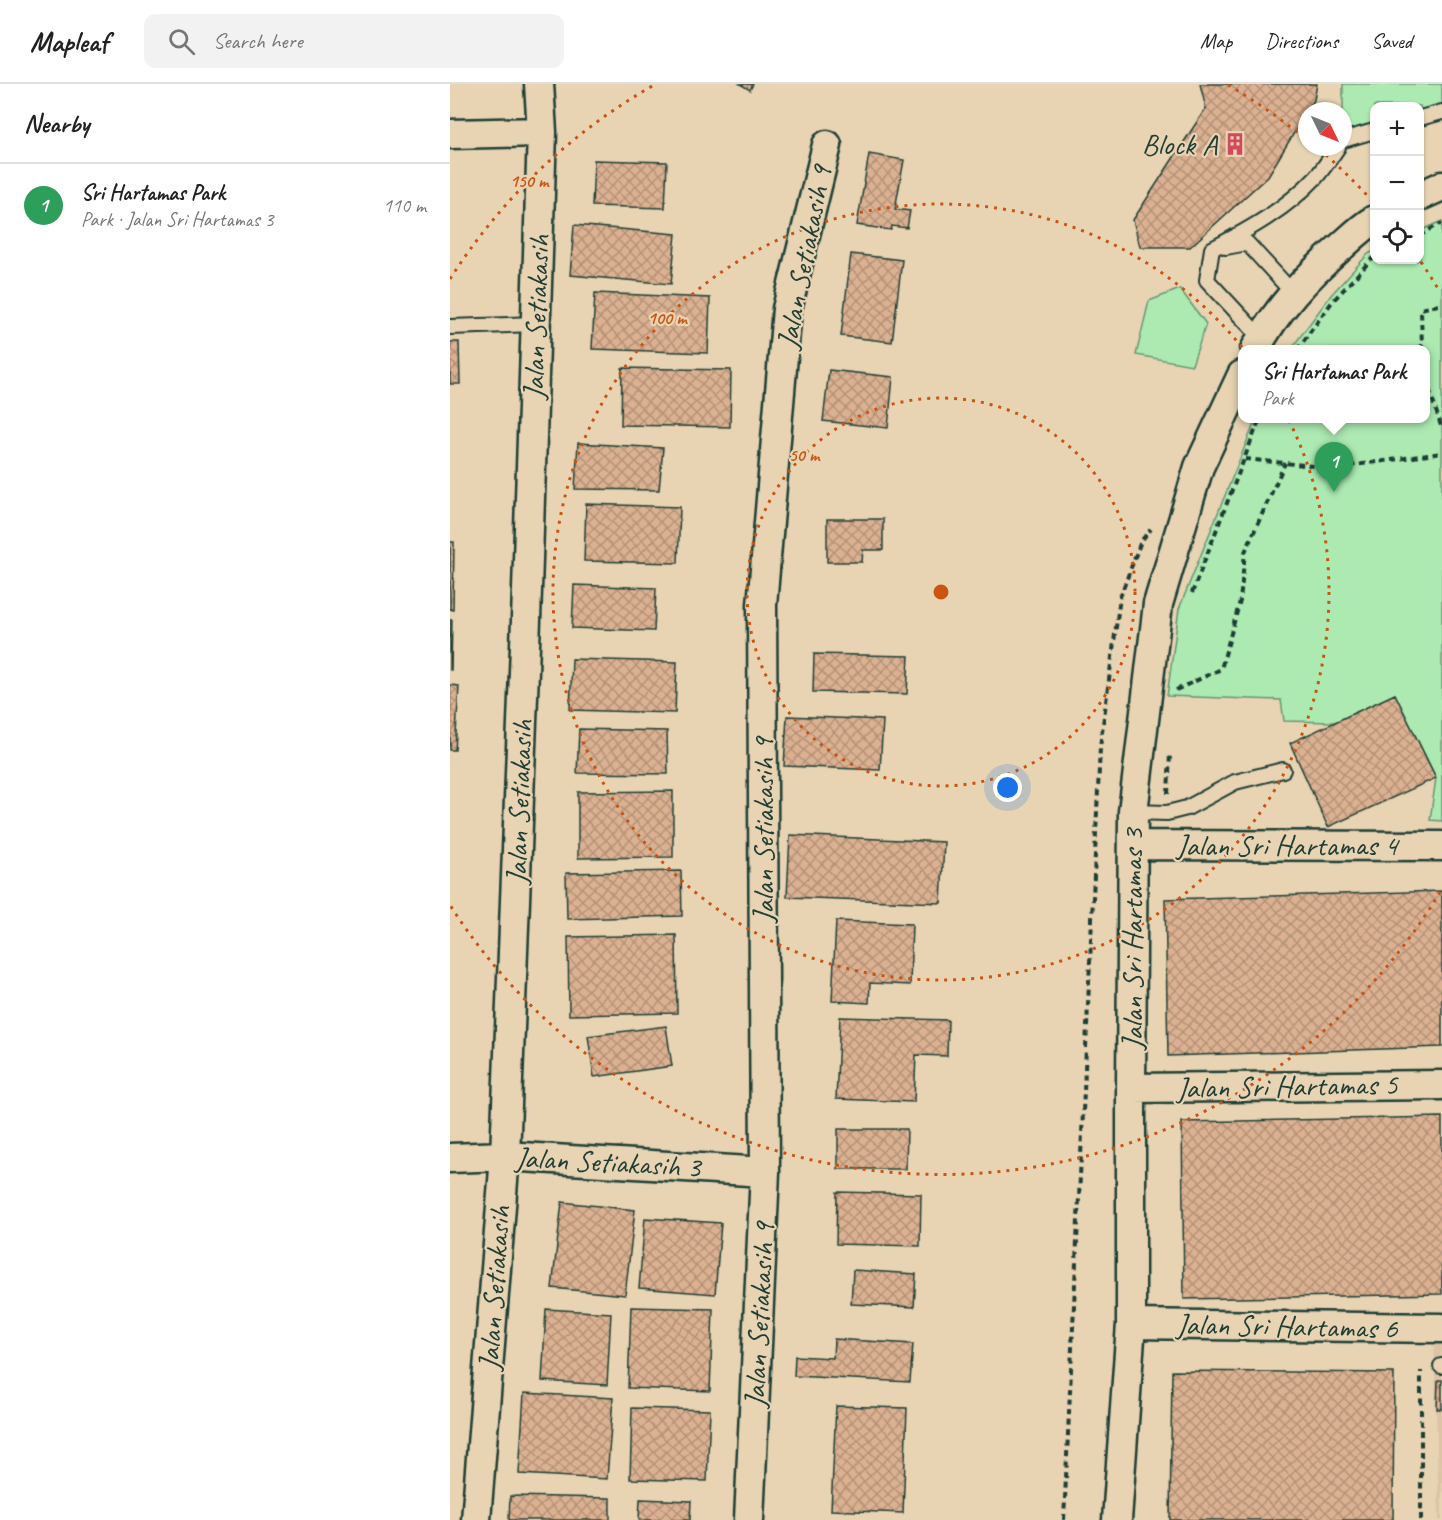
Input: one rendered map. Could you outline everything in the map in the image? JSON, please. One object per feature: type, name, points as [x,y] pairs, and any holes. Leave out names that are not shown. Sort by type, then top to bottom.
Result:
[{"type":"street","name":"Jalan Setiakasih","points":[[476,1520],[505,1156],[542,132],[539,84]]},
{"type":"street","points":[[450,134],[542,132]]},
{"type":"street","name":"Jalan Setiakasih 9","points":[[749,1520],[765,1172],[762,605],[787,309],[827,145]]},
{"type":"street","points":[[1424,194],[1442,186]]},
{"type":"street","points":[[1258,344],[1293,293],[1370,222]]},
{"type":"street","name":"Jalan Sri Hartamas 3","points":[[1117,1520],[1131,1324],[1133,812],[1158,604],[1199,467],[1238,384]]},
{"type":"street","name":"Jalan Sri Hartamas 4","points":[[1133,845],[1442,846]]},
{"type":"street","name":"Jalan Sri Hartamas 5","points":[[1131,1088],[1442,1084]]},
{"type":"street","name":"Jalan Setiakasih 3","points":[[450,1158],[505,1156],[765,1172]]},
{"type":"street","name":"Jalan Sri Hartamas 6","points":[[1131,1324],[1442,1328]]},
{"type":"lane","points":[[1424,117],[1442,112]]},
{"type":"lane","points":[[1352,137],[1370,132]]},
{"type":"lane","points":[[1212,249],[1259,224],[1297,196],[1317,176],[1331,156]]},
{"type":"lane","points":[[1212,249],[1247,243],[1293,293]]},
{"type":"lane","points":[[1212,249],[1207,279],[1258,344]]},
{"type":"lane","points":[[450,327],[535,324]]},
{"type":"lane","points":[[1133,812],[1167,813],[1187,808],[1235,782],[1283,770]]},
{"type":"path","points":[[1424,232],[1442,223]]},
{"type":"path","points":[[1301,345],[1332,302],[1370,261]]},
{"type":"path","points":[[1422,345],[1421,309],[1442,304]]},
{"type":"path","points":[[1430,395],[1442,429]]},
{"type":"path","points":[[1189,600],[1258,423]]},
{"type":"path","points":[[1245,459],[1333,468],[1442,453]]},
{"type":"path","points":[[1174,680],[1172,692],[1221,669],[1240,601],[1245,552],[1285,463]]},
{"type":"path","points":[[1064,1520],[1100,747],[1120,597],[1141,541],[1156,522]]},
{"type":"path","points":[[1167,813],[1170,747]]},
{"type":"path","points":[[1421,1370],[1421,1520]]},
{"type":"shaded area","points":[[1434,1337],[1442,1337],[1442,1520],[1439,1520]]},
{"type":"green space","points":[[1343,84],[1442,84],[1442,109],[1424,115],[1424,102],[1370,102],[1370,131],[1352,137],[1352,102],[1343,102]]},
{"type":"green space","points":[[1442,221],[1442,821],[1430,820],[1436,778],[1395,694],[1335,722],[1284,721],[1281,700],[1167,696],[1179,609],[1254,423],[1430,423],[1430,345],[1294,345],[1331,295],[1370,253],[1370,264],[1424,264],[1424,229]]},
{"type":"green space","points":[[1180,289],[1206,324],[1192,365],[1136,355],[1149,301]]},
{"type":"building","points":[[740,84],[753,84],[750,90]]},
{"type":"building","name":"Block A","points":[[1200,84],[1317,84],[1313,102],[1298,102],[1298,126],[1268,176],[1190,247],[1140,247],[1133,220],[1206,108]]},
{"type":"building","points":[[869,154],[904,160],[895,209],[910,211],[907,228],[892,226],[891,230],[857,225]]},
{"type":"building","points":[[594,160],[667,162],[665,208],[592,206]]},
{"type":"building","points":[[574,225],[676,234],[671,284],[570,275]]},
{"type":"building","points":[[851,254],[902,260],[892,342],[841,336]]},
{"type":"building","points":[[595,293],[710,298],[708,353],[592,349]]},
{"type":"building","points":[[450,342],[459,342],[460,384],[450,384]]},
{"type":"building","points":[[622,368],[731,370],[730,427],[621,425]]},
{"type":"building","points":[[829,370],[893,377],[888,428],[823,421]]},
{"type":"building","points":[[578,443],[663,448],[659,490],[575,489]]},
{"type":"building","points":[[586,504],[680,507],[678,563],[584,561]]},
{"type":"building","points":[[827,519],[883,519],[883,550],[863,550],[862,562],[827,562]]},
{"type":"building","points":[[450,542],[454,542],[453,610],[450,609]]},
{"type":"building","points":[[574,585],[656,588],[654,631],[572,628]]},
{"type":"building","points":[[450,620],[452,620],[451,670],[450,670]]},
{"type":"building","points":[[814,654],[909,656],[907,694],[813,692]]},
{"type":"building","points":[[572,659],[677,662],[675,713],[570,710]]},
{"type":"building","points":[[450,685],[459,686],[455,750],[450,750]]},
{"type":"building","points":[[1395,694],[1436,778],[1328,827],[1290,743]]},
{"type":"building","points":[[787,716],[883,720],[880,770],[784,766]]},
{"type":"building","points":[[579,729],[667,731],[668,774],[577,773]]},
{"type":"building","points":[[673,791],[673,857],[578,858],[578,792]]},
{"type":"building","points":[[790,835],[944,842],[941,903],[787,897]]},
{"type":"building","points":[[681,871],[682,916],[567,919],[566,873]]},
{"type":"building","points":[[1442,891],[1442,1047],[1168,1056],[1165,899]]},
{"type":"building","points":[[836,921],[912,924],[910,985],[870,983],[869,1003],[832,1001]]},
{"type":"building","points":[[676,935],[677,1013],[569,1015],[568,937]]},
{"type":"building","points":[[840,1017],[948,1020],[947,1056],[916,1055],[914,1102],[836,1099]]},
{"type":"building","points":[[666,1026],[672,1066],[594,1077],[588,1036]]},
{"type":"building","points":[[1442,1117],[1442,1294],[1184,1299],[1182,1122]]},
{"type":"building","points":[[838,1129],[907,1129],[906,1169],[838,1169]]},
{"type":"building","points":[[837,1192],[921,1194],[920,1246],[836,1244]]},
{"type":"building","points":[[562,1202],[635,1210],[625,1295],[552,1288]]},
{"type":"building","points":[[645,1218],[721,1223],[715,1294],[639,1288]]},
{"type":"building","points":[[853,1270],[916,1274],[914,1307],[851,1304]]},
{"type":"building","points":[[631,1307],[713,1309],[710,1391],[628,1388]]},
{"type":"building","points":[[546,1309],[611,1313],[607,1385],[542,1381]]},
{"type":"building","points":[[834,1339],[913,1344],[910,1382],[794,1376],[795,1356],[833,1358]]},
{"type":"building","points":[[1172,1371],[1394,1373],[1393,1520],[1170,1520]]},
{"type":"building","points":[[1438,1380],[1442,1380],[1442,1409],[1437,1409]]},
{"type":"building","points":[[524,1393],[613,1398],[607,1479],[519,1474]]},
{"type":"building","points":[[836,1406],[907,1408],[903,1513],[831,1510]]},
{"type":"building","points":[[632,1408],[710,1410],[707,1481],[630,1479]]},
{"type":"building","points":[[510,1496],[610,1498],[610,1520],[509,1520]]},
{"type":"building","points":[[640,1499],[691,1501],[690,1520],[639,1520]]},
{"type":"place","name":"Block A","points":[[1235,144]]},
{"type":"place","name":"Sri Hartamas Park","points":[[1334,492]]}]
